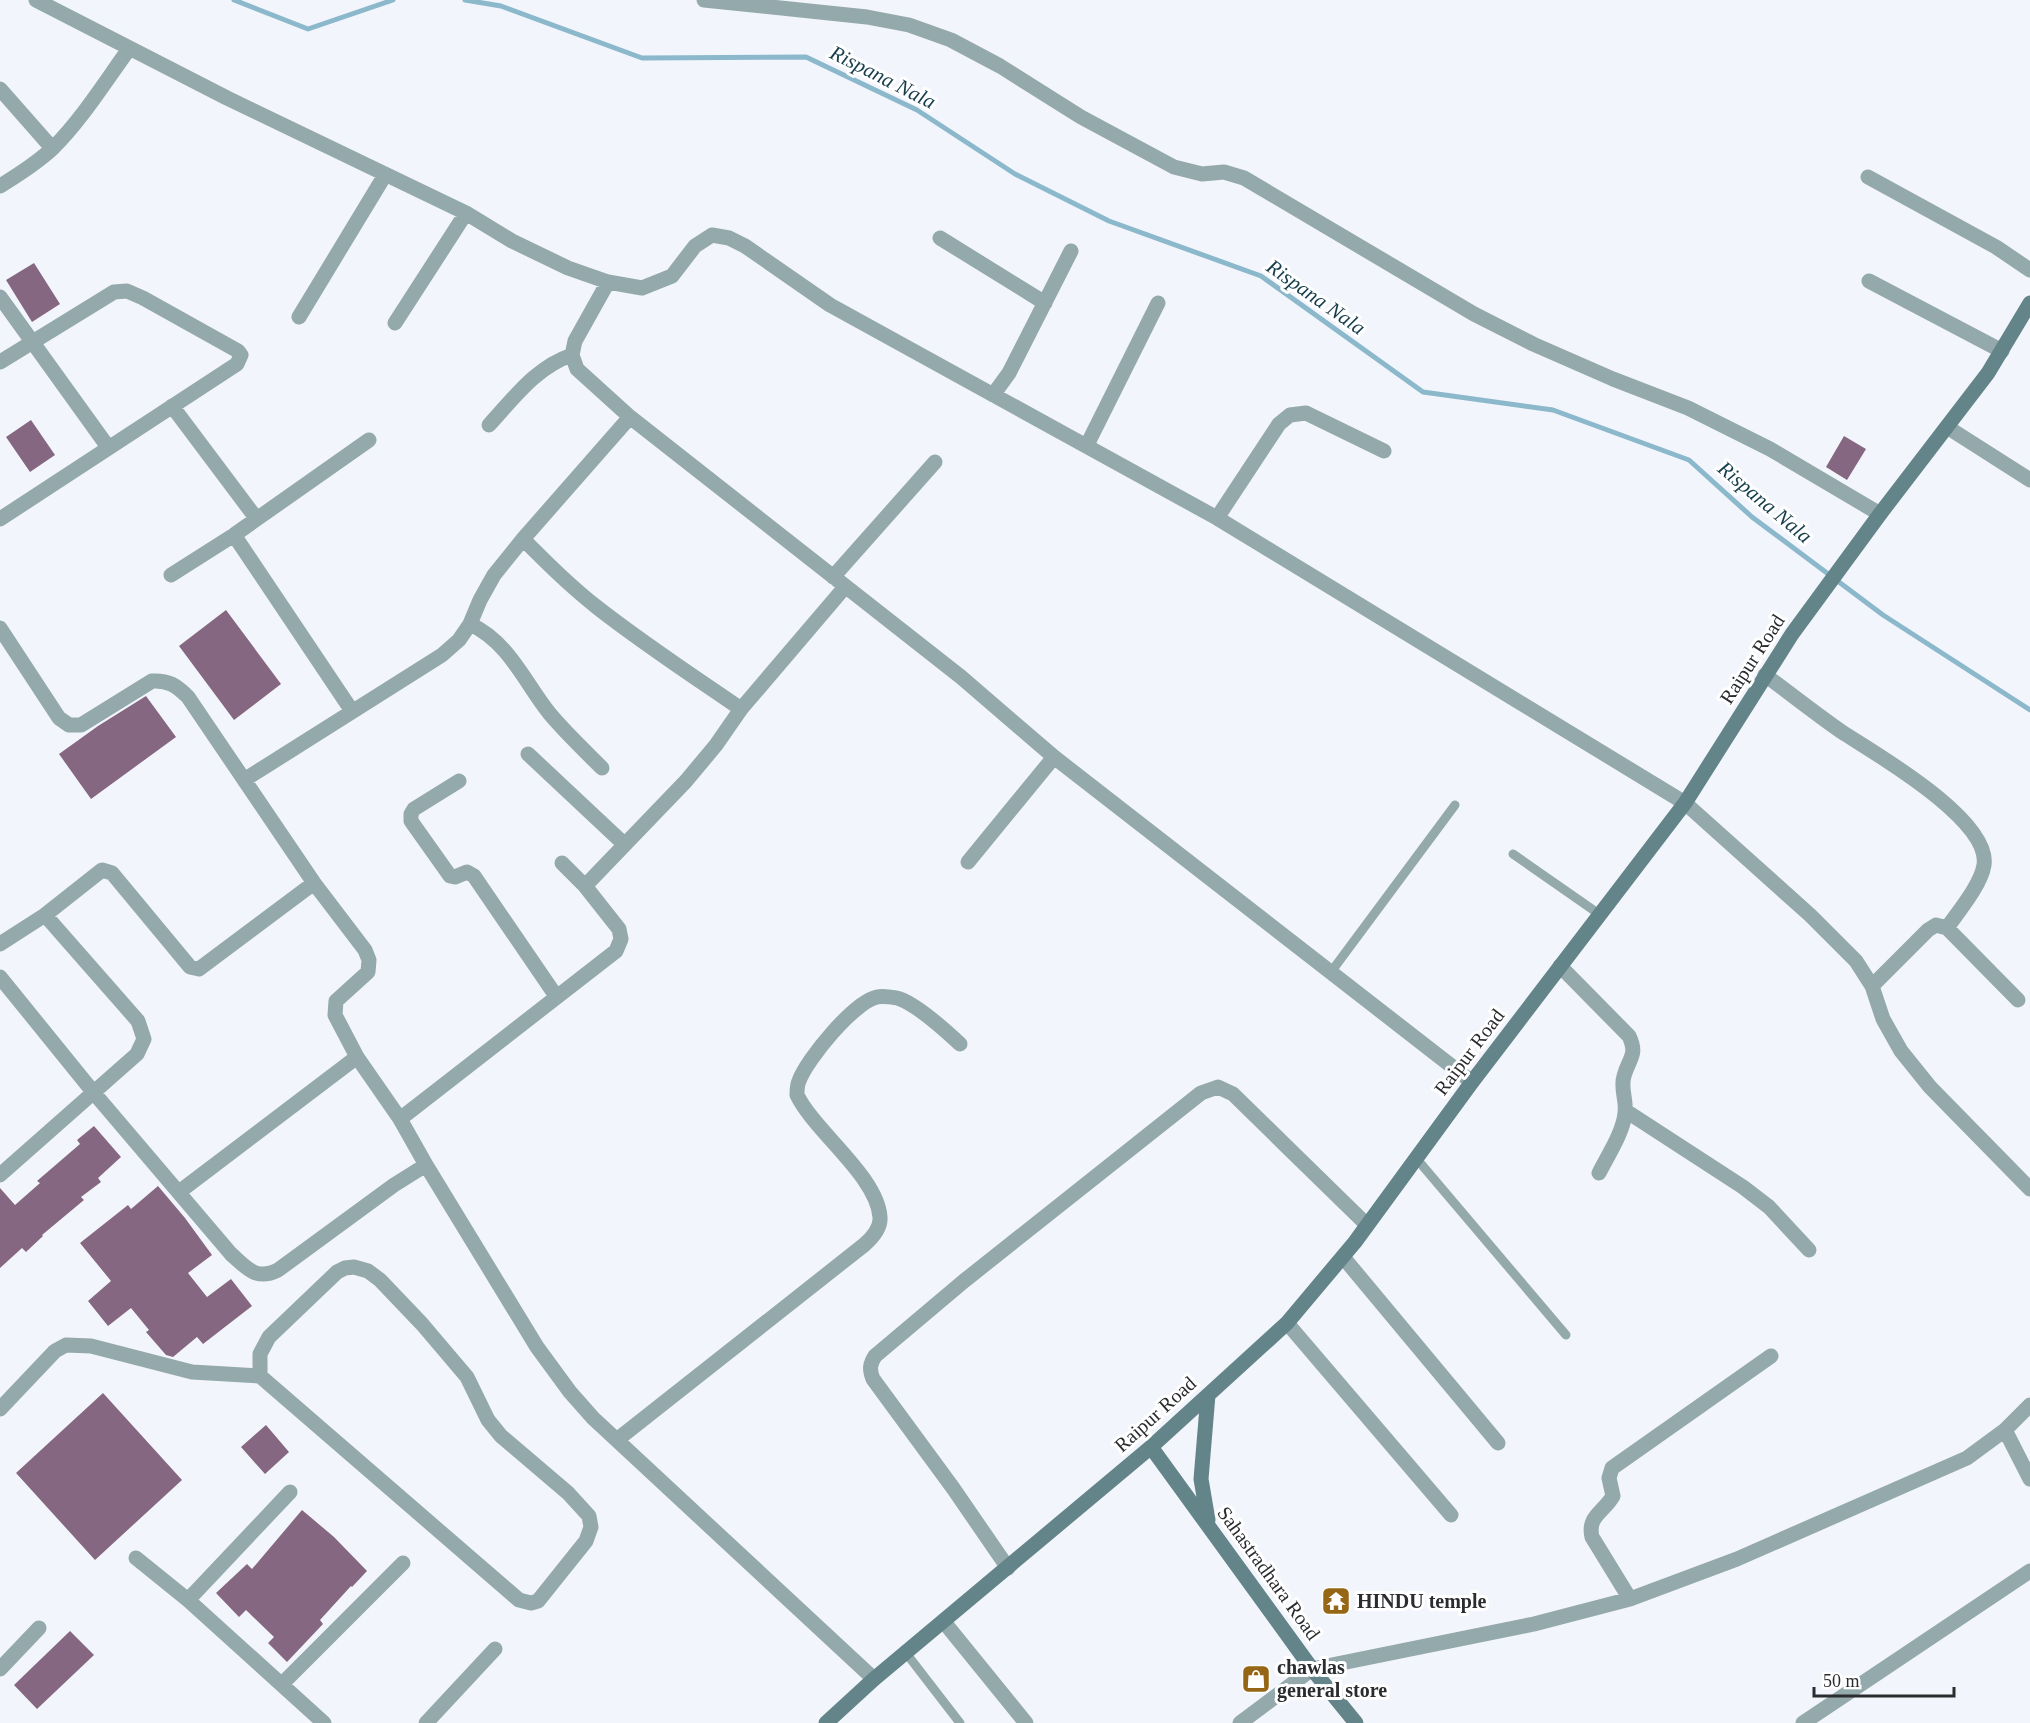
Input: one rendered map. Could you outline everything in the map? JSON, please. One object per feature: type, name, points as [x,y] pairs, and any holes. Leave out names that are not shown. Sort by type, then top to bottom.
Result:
[{"type":"main road","name":"Raipur Road","points":[[826,1723],[874,1679],[1151,1447],[1287,1323],[1343,1257],[1599,914],[1685,803],[1792,634],[1988,373],[2030,303]]},
{"type":"main road","points":[[1208,1395],[1201,1479],[1209,1526]]},
{"type":"main road","name":"Sahastradhara Road","points":[[1151,1447],[1312,1669],[1356,1723]]},
{"type":"street","points":[[36,0],[129,49],[466,213],[512,241],[568,268],[608,282],[642,288],[672,276],[695,246],[712,235],[729,238],[745,246],[830,305],[1217,518],[1685,803],[1810,915],[1856,962],[1872,986],[1883,1019],[1901,1051],[1930,1087],[2030,1190]]},
{"type":"street","points":[[704,0],[867,17],[909,25],[951,40],[1000,66],[1081,117],[1174,167],[1202,174],[1224,172],[1244,177],[1474,314],[1533,344],[1613,379],[1688,408],[1770,449],[1880,514]]},
{"type":"street","points":[[0,186],[52,148],[81,115],[129,49]]},
{"type":"street","points":[[0,89],[52,148]]},
{"type":"street","points":[[299,317],[385,175]]},
{"type":"street","points":[[1868,177],[1996,247],[2030,270]]},
{"type":"street","points":[[395,323],[466,213]]},
{"type":"street","points":[[940,238],[1045,303]]},
{"type":"street","points":[[993,395],[1009,373],[1071,251]]},
{"type":"street","points":[[1869,281],[2002,351]]},
{"type":"street","points":[[608,282],[575,341],[572,355],[577,369],[630,417],[961,676],[1054,757],[1472,1083]]},
{"type":"street","points":[[0,362],[114,292],[127,291],[143,297],[238,351],[241,355],[237,364],[0,519]]},
{"type":"street","points":[[0,297],[108,447]]},
{"type":"street","points":[[1087,445],[1158,303]]},
{"type":"street","points":[[489,425],[543,369],[572,355]]},
{"type":"street","points":[[172,406],[256,518]]},
{"type":"street","points":[[1217,518],[1279,424],[1290,415],[1305,413],[1384,451]]},
{"type":"street","points":[[244,780],[442,655],[459,640],[470,624],[494,575],[630,417]]},
{"type":"street","points":[[1947,427],[2030,480]]},
{"type":"street","points":[[171,575],[234,535],[369,440]]},
{"type":"street","points":[[833,577],[935,462]]},
{"type":"street","points":[[234,535],[352,711]]},
{"type":"street","points":[[523,539],[554,570],[597,607],[741,709]]},
{"type":"street","points":[[585,886],[686,781],[716,745],[741,709],[845,586]]},
{"type":"street","points":[[470,624],[483,630],[496,641],[550,714],[602,768]]},
{"type":"street","points":[[0,628],[63,723],[81,725],[152,681],[165,680],[178,687],[188,697],[314,883],[365,950],[369,960],[368,972],[336,1001],[334,1015],[357,1057],[400,1119],[537,1347],[593,1419],[874,1679]]},
{"type":"street","points":[[1765,675],[1842,732],[1878,753],[1915,779],[1971,829],[1982,848],[1984,865],[1978,882],[1947,928]]},
{"type":"street","points":[[528,754],[624,844]]},
{"type":"street","points":[[968,862],[1054,757]]},
{"type":"street","points":[[459,781],[414,808],[411,821],[450,876],[455,877],[466,872],[474,876],[556,996]]},
{"type":"street","points":[[400,1119],[616,951],[621,939],[619,929],[585,886],[562,863]]},
{"type":"street","points":[[0,944],[45,915],[102,870],[110,871],[190,967],[199,969],[314,883]]},
{"type":"street","points":[[0,1175],[137,1054],[144,1038],[143,1030],[138,1022],[45,915]]},
{"type":"street","points":[[1872,986],[1928,930],[1936,925],[1947,928],[2018,1000]]},
{"type":"street","points":[[1560,966],[1629,1036],[1634,1044],[1634,1054],[1624,1076],[1622,1089],[1626,1112],[1599,1173]]},
{"type":"street","points":[[0,977],[94,1093],[231,1254],[254,1273],[263,1275],[278,1270],[394,1185],[426,1165]]},
{"type":"street","points":[[618,1440],[864,1245],[878,1228],[880,1219],[876,1202],[864,1181],[797,1095],[798,1083],[808,1062],[826,1040],[857,1008],[877,997],[900,999],[933,1019],[960,1044]]},
{"type":"street","points":[[179,1192],[357,1057]]},
{"type":"street","points":[[1008,1568],[873,1379],[870,1363],[882,1349],[1201,1092],[1218,1087],[1233,1094],[1366,1225]]},
{"type":"street","points":[[1626,1112],[1723,1174],[1769,1207],[1809,1250]]},
{"type":"street","points":[[1343,1257],[1498,1443]]},
{"type":"street","points":[[0,1409],[55,1351],[66,1345],[91,1346],[192,1372],[260,1376],[519,1600],[531,1603],[538,1600],[586,1541],[591,1527],[589,1516],[582,1506],[501,1436],[488,1420],[467,1377],[460,1368],[422,1324],[368,1271],[354,1267],[336,1272],[269,1337],[260,1354],[260,1376]]},
{"type":"street","points":[[1287,1323],[1451,1515]]},
{"type":"street","points":[[1630,1599],[1592,1538],[1590,1528],[1594,1518],[1613,1496],[1609,1478],[1612,1468],[1771,1356]]},
{"type":"street","points":[[1240,1723],[1312,1669],[1534,1624],[1630,1599],[1737,1559],[1967,1458],[2005,1430],[2030,1405]]},
{"type":"street","points":[[2005,1430],[2030,1479]]},
{"type":"street","points":[[188,1600],[290,1492]]},
{"type":"street","points":[[136,1558],[188,1600],[324,1723]]},
{"type":"street","points":[[282,1684],[403,1563]]},
{"type":"street","points":[[1803,1723],[2030,1571]]},
{"type":"street","points":[[944,1622],[1026,1723]]},
{"type":"street","points":[[0,1669],[39,1628]]},
{"type":"street","points":[[426,1723],[495,1649]]},
{"type":"lane","points":[[1331,972],[1455,805]]},
{"type":"lane","points":[[1513,854],[1599,914]]},
{"type":"lane","points":[[1416,1158],[1566,1335]]},
{"type":"lane","points":[[906,1653],[960,1723]]},
{"type":"building","points":[[34,263],[60,304],[32,322],[6,280]]},
{"type":"building","points":[[31,420],[55,455],[30,472],[6,437]]},
{"type":"building","points":[[1844,436],[1866,449],[1847,480],[1826,467]]},
{"type":"building","points":[[226,610],[281,684],[234,720],[179,646]]},
{"type":"building","points":[[146,696],[176,737],[91,799],[59,754]]},
{"type":"building","points":[[94,1126],[121,1157],[98,1178],[101,1182],[81,1197],[84,1200],[42,1235],[26,1252],[22,1248],[0,1268],[0,1188],[15,1205],[40,1183],[37,1181],[80,1144],[77,1140]]},
{"type":"building","points":[[158,1186],[212,1255],[188,1273],[207,1297],[231,1279],[252,1306],[203,1344],[197,1337],[173,1357],[166,1355],[146,1332],[149,1330],[131,1308],[108,1326],[88,1301],[111,1281],[80,1243],[128,1205],[131,1209]]},
{"type":"building","points":[[103,1393],[182,1480],[95,1560],[16,1473]]},
{"type":"building","points":[[266,1425],[289,1452],[265,1474],[241,1447]]},
{"type":"building","points":[[302,1510],[334,1537],[367,1571],[320,1620],[323,1624],[287,1662],[268,1643],[274,1637],[246,1610],[239,1617],[216,1593],[247,1564],[252,1569]]},
{"type":"building","points":[[70,1631],[94,1655],[37,1709],[14,1685]]},
{"type":"waterway","name":"Rispana Nala","points":[[234,0],[308,29],[393,0]]},
{"type":"waterway","name":"Rispana Nala","points":[[465,0],[501,6],[642,58],[806,57],[917,110],[1015,174],[1109,221],[1261,276],[1423,392],[1553,410],[1689,460],[1752,517],[1883,615],[2030,710]]},
{"type":"place","name":"HINDU temple","points":[[1336,1601]]},
{"type":"place","name":"chawlas general store","points":[[1256,1679]]}]
